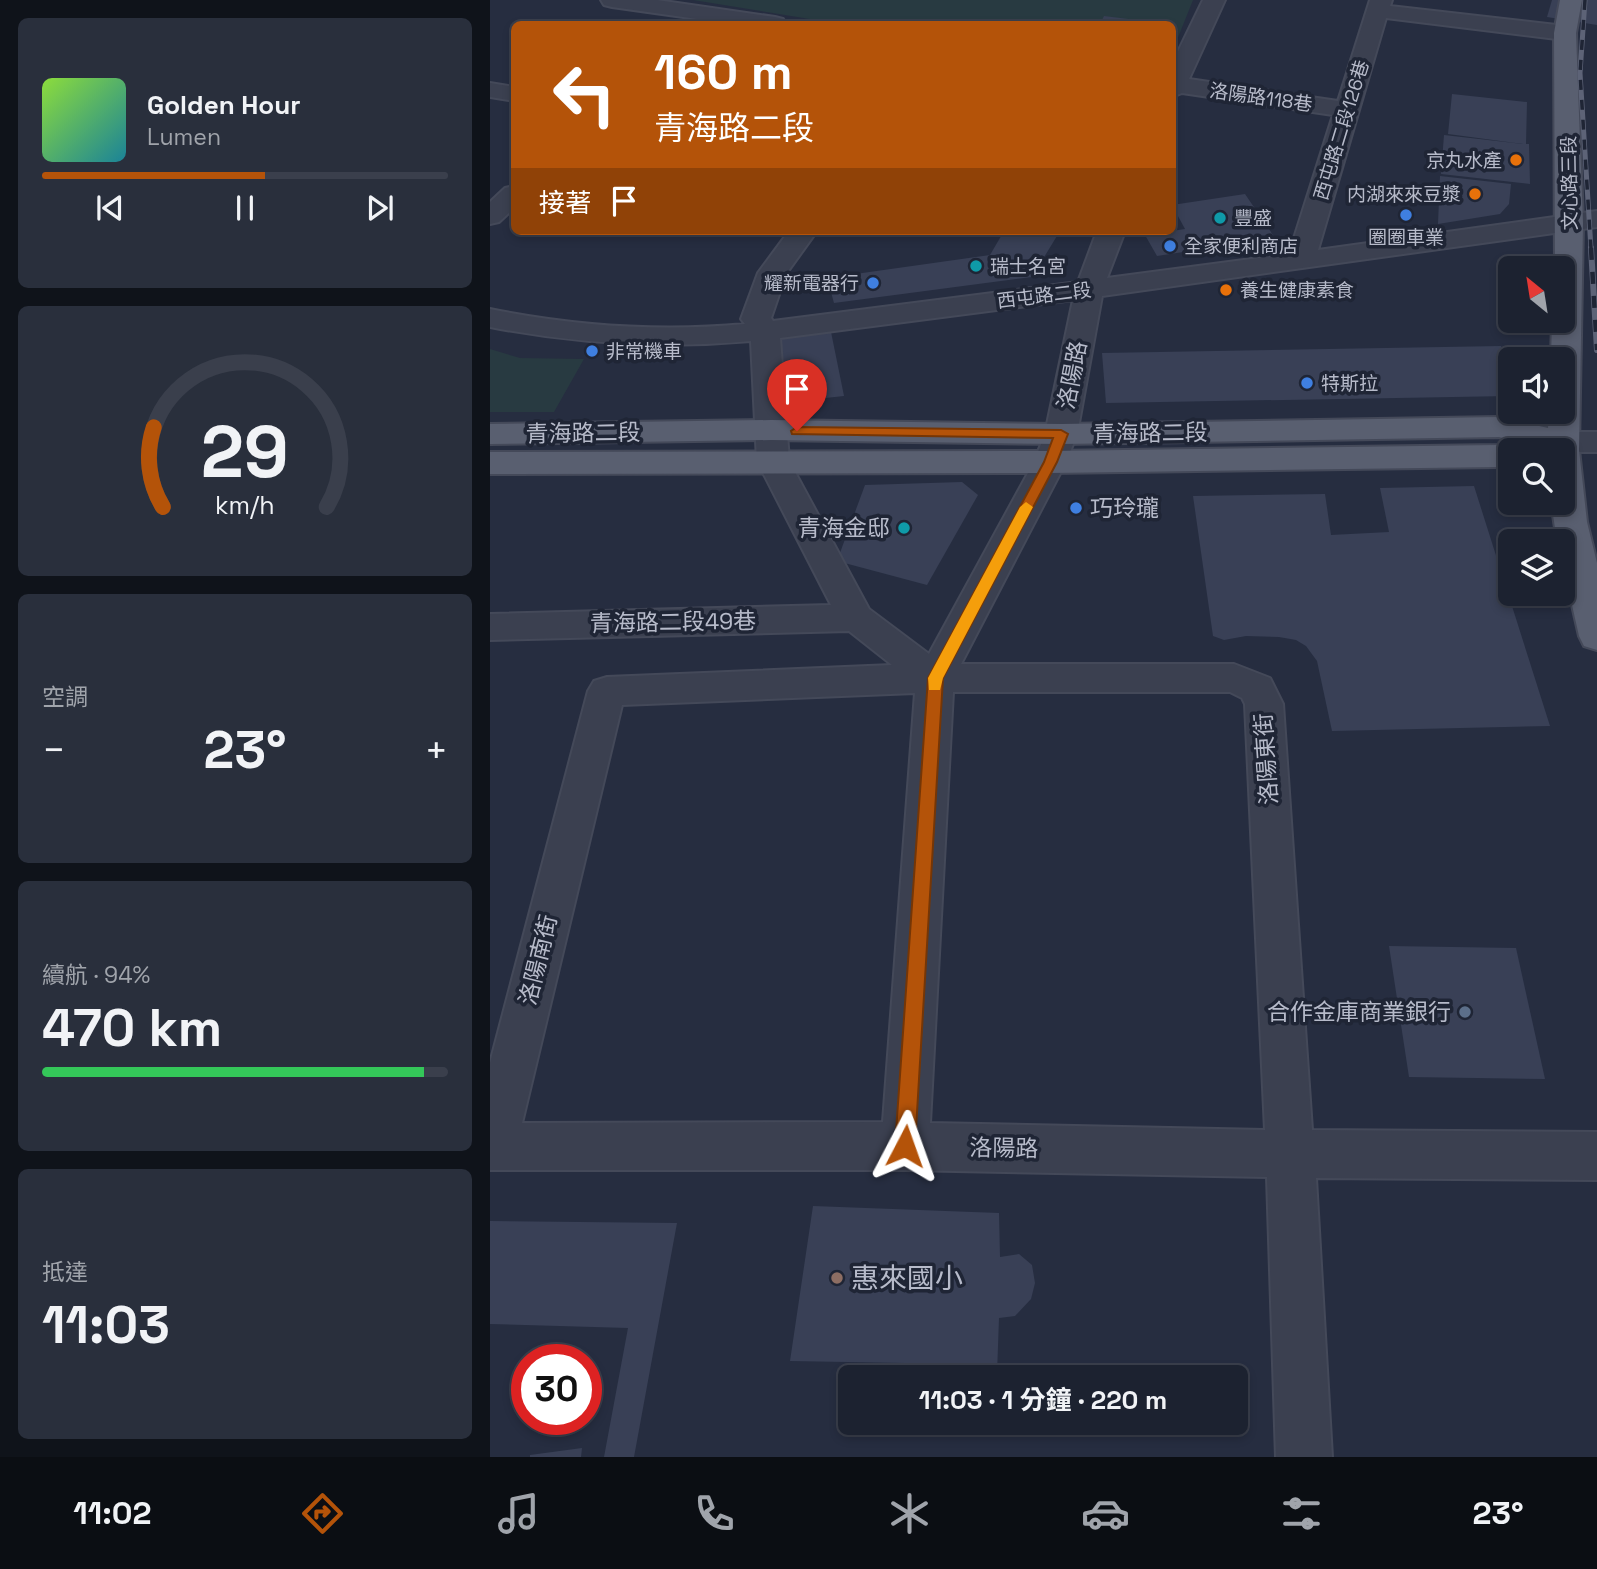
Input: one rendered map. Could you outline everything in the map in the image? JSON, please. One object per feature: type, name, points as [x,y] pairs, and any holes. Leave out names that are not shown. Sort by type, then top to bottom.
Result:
[{"type":"main road","name":"文心路三段","points":[[1563,438],[1584,221],[1565,33],[1571,0]]},
{"type":"main road","name":"青海路二段","points":[[1056,448],[1499,427],[1534,438]]},
{"type":"main road","name":"青海路二段","points":[[490,434],[772,446],[1498,456]]},
{"type":"main road","name":"青海路二段","points":[[490,463],[772,446]]},
{"type":"main road","name":"文心路三段","points":[[1569,515],[1597,636]]},
{"type":"street","points":[[612,0],[755,21]]},
{"type":"street","points":[[1176,80],[1214,0]]},
{"type":"street","points":[[1380,5],[1565,33]]},
{"type":"street","name":"西屯路二段126巷","points":[[1301,260],[1380,5]]},
{"type":"street","name":"洛陽路118巷","points":[[1176,86],[1348,110]]},
{"type":"street","points":[[490,90],[511,94]]},
{"type":"street","points":[[490,216],[511,197]]},
{"type":"street","name":"西屯路二段","points":[[490,318],[520,326],[580,334],[703,335],[765,330],[1584,221]]},
{"type":"street","points":[[800,235],[772,273],[756,319],[765,330],[772,446],[856,618],[935,678]]},
{"type":"street","name":"洛陽路","points":[[1109,235],[1088,289],[1056,448],[935,678],[905,1146],[1290,1154],[1597,1156]]},
{"type":"street","points":[[1575,445],[1597,442]]},
{"type":"street","name":"青海路二段49巷","points":[[490,627],[856,618]]},
{"type":"street","name":"洛陽南街","points":[[905,1146],[492,1147],[607,691],[935,678]]},
{"type":"street","name":"洛陽東街","points":[[935,678],[1234,678],[1257,688],[1264,704],[1290,1154]]},
{"type":"street","points":[[1290,1154],[1304,1457]]},
{"type":"shaded area","points":[[693,0],[1193,0],[1176,42],[1176,21],[822,21]]},
{"type":"shaded area","points":[[490,349],[520,358],[584,359],[554,412],[490,412]]},
{"type":"building","points":[[1552,0],[1597,0],[1597,25],[1547,17]]},
{"type":"building","points":[[1104,16],[1145,21],[1102,21]]},
{"type":"building","points":[[1452,94],[1527,102],[1526,144],[1529,144],[1530,184],[1441,174],[1444,135],[1523,144],[1448,134]]},
{"type":"building","name":"内湖來來豆漿","points":[[1440,176],[1511,184],[1509,204],[1500,214],[1438,224]]},
{"type":"building","name":"豐盛","points":[[1245,194],[1275,238],[1157,256],[1145,235],[1176,235],[1176,230],[1185,229],[1176,212],[1176,204]]},
{"type":"building","name":"瑞士名宮","points":[[1002,235],[1058,235],[1032,277],[834,303],[827,278],[990,255]]},
{"type":"building","points":[[831,332],[844,396],[789,402],[778,338]]},
{"type":"building","name":"特斯拉","points":[[1501,346],[1501,347],[1498,347],[1498,396],[1106,403],[1102,353]]},
{"type":"building","name":"青海金邸","points":[[962,482],[978,495],[927,585],[837,561],[865,485]]},
{"type":"building","points":[[1474,486],[1498,562],[1498,606],[1512,606],[1550,726],[1332,731],[1317,661],[1306,646],[1296,640],[1279,637],[1246,636],[1224,640],[1213,636],[1193,496],[1325,494],[1331,535],[1389,532],[1380,488]]},
{"type":"building","name":"合作金庫商業銀行","points":[[1389,946],[1516,948],[1545,1079],[1409,1077]]},
{"type":"building","points":[[813,1206],[999,1213],[1000,1257],[1019,1254],[1032,1265],[1035,1283],[1031,1299],[1015,1316],[999,1318],[997,1365],[790,1361]]},
{"type":"building","points":[[490,1221],[677,1223],[634,1457],[604,1457],[628,1328],[490,1324]]},
{"type":"building","points":[[582,1448],[581,1457],[530,1457],[530,1455]]},
{"type":"railway","points":[[1585,0],[1580,73],[1591,249]]},
{"type":"railway","points":[[1591,248],[1597,350]]},
{"type":"slow traffic","points":[[935,686],[935,678],[1026,507]]},
{"type":"place","name":"京丸水產","points":[[1516,160]]},
{"type":"place","name":"内湖來來豆漿","points":[[1475,194]]},
{"type":"place","name":"圈圈車業","points":[[1406,215]]},
{"type":"place","name":"豐盛","points":[[1220,218]]},
{"type":"place","name":"全家便利商店","points":[[1170,246]]},
{"type":"place","name":"瑞士名宮","points":[[976,266]]},
{"type":"place","name":"耀新電器行","points":[[873,283]]},
{"type":"place","name":"養生健康素食","points":[[1226,290]]},
{"type":"place","name":"非常機車","points":[[592,351]]},
{"type":"place","name":"特斯拉","points":[[1307,383]]},
{"type":"place","name":"巧玲瓏","points":[[1076,508]]},
{"type":"place","name":"青海金邸","points":[[904,528]]},
{"type":"place","name":"合作金庫商業銀行","points":[[1465,1012]]},
{"type":"place","name":"惠來國小","points":[[837,1278]]},
{"type":"route","points":[[797,431],[1061,434],[1050,462],[935,678],[905,1146]]}]
